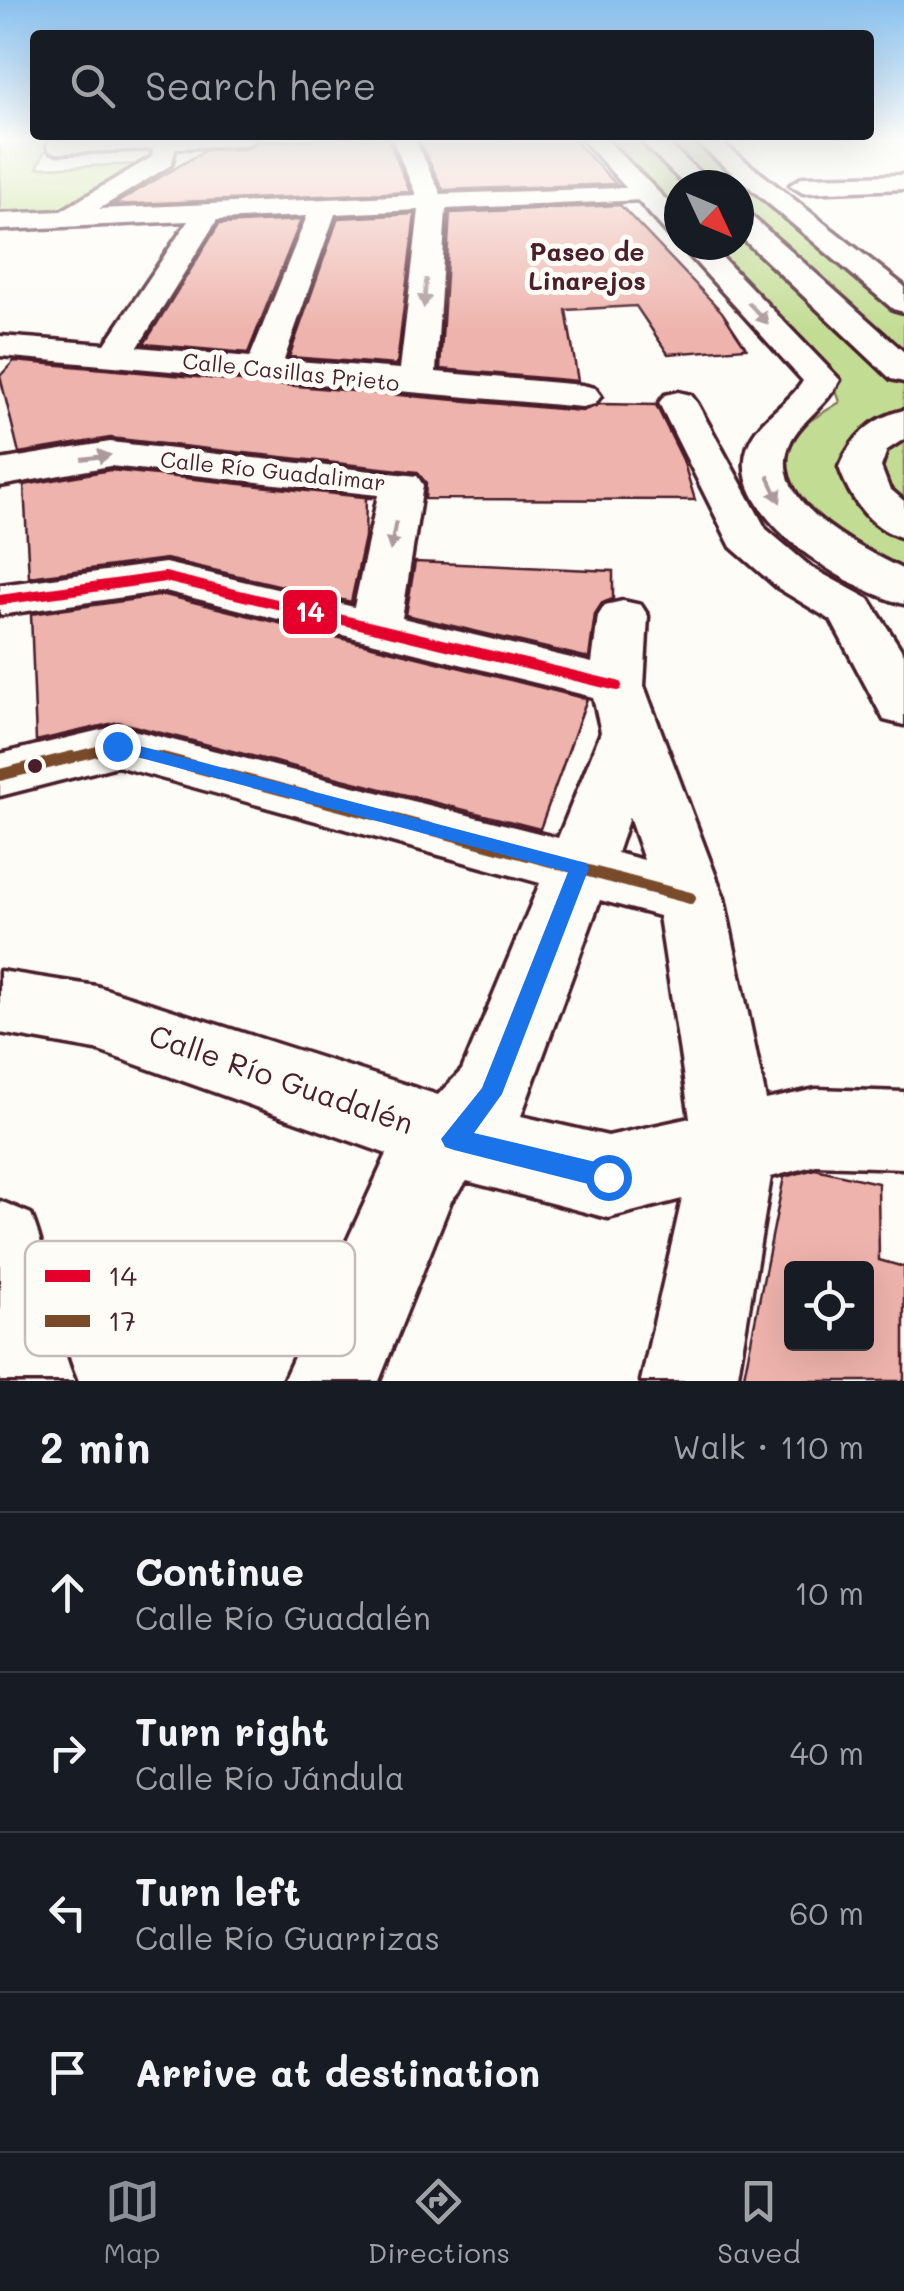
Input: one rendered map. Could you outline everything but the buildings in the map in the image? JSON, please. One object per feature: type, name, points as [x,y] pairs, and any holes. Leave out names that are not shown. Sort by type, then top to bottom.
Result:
[{"type":"street","points":[[16,247],[92,202]]},
{"type":"street","points":[[0,222],[444,202]]},
{"type":"street","points":[[781,202],[904,302]]},
{"type":"street","points":[[417,384],[433,203]]},
{"type":"street","points":[[263,369],[324,208]]},
{"type":"street","points":[[116,355],[208,212]]},
{"type":"street","points":[[754,234],[904,371]]},
{"type":"street","points":[[708,260],[822,380],[813,400],[777,431],[764,455],[765,470],[780,504],[793,520],[839,555],[904,589]]},
{"type":"street","name":"Calle Casillas Prieto","points":[[0,346],[582,396]]},
{"type":"street","points":[[678,403],[747,537],[795,578],[851,610],[900,687]]},
{"type":"street","points":[[904,422],[868,444],[860,467],[870,494],[904,524]]},
{"type":"street","name":"Calle Río Guadalimar","points":[[0,473],[110,454],[402,485],[375,628]]},
{"type":"street","points":[[0,600],[165,577],[375,628],[623,709]]},
{"type":"street","points":[[355,1325],[420,1174],[491,1094],[580,868],[623,709],[623,616]]},
{"type":"street","points":[[623,709],[690,898],[735,1147],[689,1381]]},
{"type":"street","points":[[0,775],[117,746],[690,898]]},
{"type":"street","name":"Calle Río Guadalén","points":[[0,1002],[96,1018],[454,1139],[608,1177],[816,1127],[904,1130]]},
{"type":"street","points":[[0,1245],[14,1348],[27,1381]]},
{"type":"street","points":[[331,1381],[342,1356]]},
{"type":"green space","points":[[0,202],[76,202],[56,214],[0,217]]},
{"type":"green space","points":[[754,202],[774,202],[904,309],[904,580],[829,536],[793,494],[785,456],[803,425],[840,402],[831,376],[718,260],[754,260]]},
{"type":"transit line","name":"14","points":[[0,600],[165,577],[617,686]]},
{"type":"transit line","name":"17","points":[[0,775],[117,746],[690,898]]},
{"type":"district","name":"Paseo de Linarejos","points":[[587,266]]},
{"type":"route","points":[[117,746],[580,868],[491,1094],[454,1139],[608,1177]]}]
